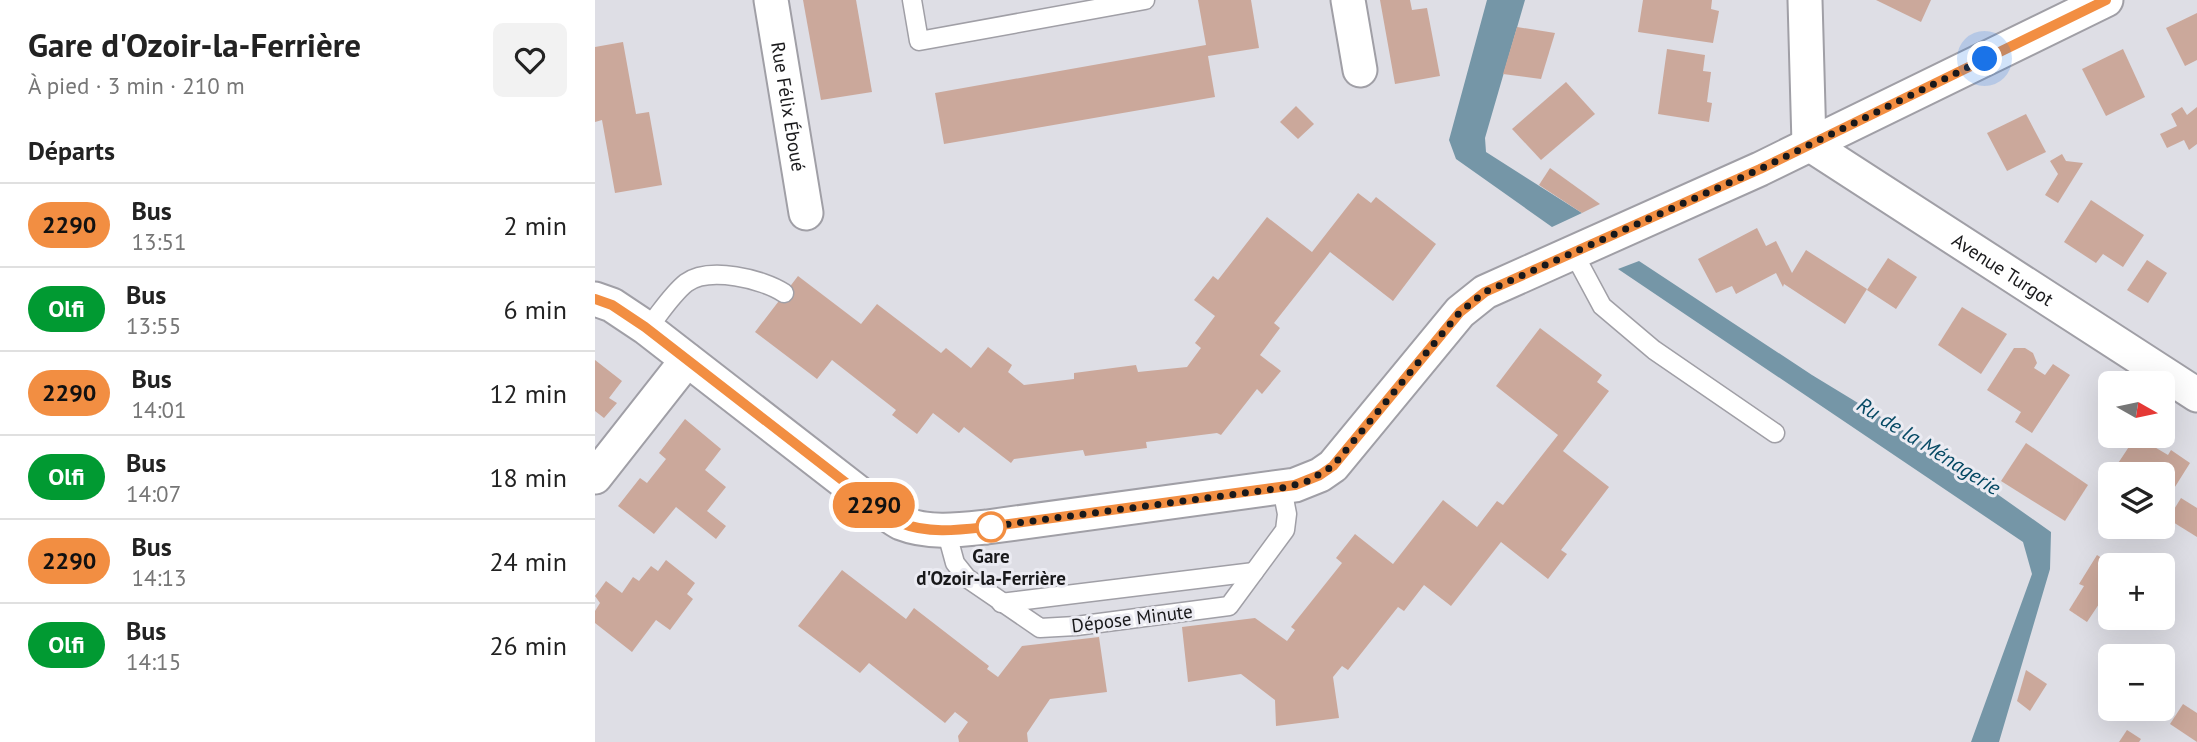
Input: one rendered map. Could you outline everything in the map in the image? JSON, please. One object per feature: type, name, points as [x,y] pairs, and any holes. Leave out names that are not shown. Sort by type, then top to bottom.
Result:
[{"type":"street","name":"Rue Félix Éboué","points":[[771,0],[806,214]]},
{"type":"street","points":[[1348,0],[1360,70]]},
{"type":"street","points":[[1805,0],[1809,144]]},
{"type":"street","points":[[595,299],[612,305],[647,329],[889,515],[900,522],[921,528],[946,530],[987,527],[1282,488],[1306,482],[1333,466],[1468,304],[1485,292],[1760,169],[2106,0]]},
{"type":"street","name":"Avenue Turgot","points":[[1809,144],[2197,395]]},
{"type":"street","points":[[595,477],[687,360]]},
{"type":"lane","points":[[912,0],[919,41],[1145,0]]},
{"type":"lane","points":[[1573,252],[1602,306],[1654,350],[1775,433]]},
{"type":"lane","points":[[647,329],[685,284],[707,275],[773,285],[784,293]]},
{"type":"lane","name":"Dépose Minute","points":[[946,530],[955,563],[967,578],[1040,628],[1076,626],[1229,606],[1285,530],[1287,514],[1282,488]]},
{"type":"lane","points":[[1001,603],[1254,572]]},
{"type":"water","points":[[1487,0],[1525,0],[1485,138],[1486,152],[1582,213],[1552,227],[1456,159],[1449,140]]},
{"type":"water","points":[[1639,261],[1812,375],[1932,448],[2051,532],[2050,569],[1999,742],[1971,742],[2032,574],[2023,542],[1618,269]]},
{"type":"building","points":[[803,0],[856,0],[872,92],[821,100]]},
{"type":"building","points":[[1198,0],[1251,0],[1259,48],[1208,56],[1215,97],[944,144],[935,93],[1206,45]]},
{"type":"building","points":[[1380,0],[1410,0],[1412,10],[1427,8],[1440,76],[1395,84]]},
{"type":"building","points":[[1643,0],[1712,0],[1711,9],[1719,11],[1713,43],[1638,32]]},
{"type":"building","points":[[1876,0],[1931,0],[1921,22]]},
{"type":"building","points":[[2197,13],[2197,60],[2185,66],[2166,28]]},
{"type":"building","points":[[1517,27],[1555,33],[1541,79],[1503,74]]},
{"type":"building","points":[[623,42],[636,114],[649,112],[662,185],[615,193],[602,120],[595,122],[595,47]]},
{"type":"building","points":[[1667,49],[1705,55],[1703,71],[1711,72],[1707,102],[1712,103],[1709,122],[1658,114]]},
{"type":"building","points":[[2123,49],[2145,97],[2106,116],[2082,69]]},
{"type":"building","points":[[1566,82],[1595,114],[1541,160],[1512,129]]},
{"type":"building","points":[[1296,106],[1314,124],[1298,139],[1280,122]]},
{"type":"building","points":[[2182,107],[2187,115],[2197,107],[2197,144],[2189,150],[2184,140],[2167,148],[2160,134],[2177,126],[2171,114]]},
{"type":"building","points":[[2026,114],[2046,152],[2007,171],[1987,133]]},
{"type":"building","points":[[2062,154],[2066,161],[2083,163],[2058,203],[2045,195],[2058,174],[2050,161]]},
{"type":"building","points":[[1550,168],[1600,204],[1582,213],[1539,185]]},
{"type":"building","points":[[1358,193],[1371,203],[1376,197],[1436,244],[1393,301],[1330,252],[1274,323],[1280,328],[1260,355],[1281,371],[1262,394],[1257,389],[1221,435],[1217,433],[1146,442],[1147,448],[1085,456],[1083,450],[1014,459],[1011,463],[964,427],[959,433],[933,413],[917,434],[892,415],[896,410],[832,360],[817,379],[755,332],[798,276],[861,324],[877,304],[941,353],[946,348],[971,368],[988,347],[1012,365],[1008,372],[1024,385],[1074,379],[1074,373],[1136,365],[1138,372],[1187,367],[1201,348],[1195,343],[1215,316],[1194,300],[1213,276],[1218,280],[1267,217],[1312,252]]},
{"type":"building","points":[[2091,200],[2144,235],[2123,267],[2103,254],[2096,263],[2064,242]]},
{"type":"building","points":[[1757,228],[1766,246],[1776,241],[1792,273],[1806,250],[1867,289],[1845,324],[1784,284],[1783,287],[1776,273],[1736,294],[1732,286],[1716,293],[1698,259]]},
{"type":"building","points":[[1888,258],[1917,277],[1896,309],[1867,290]]},
{"type":"building","points":[[2147,260],[2167,273],[2148,303],[2127,290]]},
{"type":"building","points":[[1962,307],[2007,334],[1981,374],[1938,345]]},
{"type":"building","points":[[1540,328],[1602,375],[1597,382],[1609,391],[1563,451],[1609,487],[1561,550],[1567,554],[1548,579],[1501,542],[1451,606],[1424,585],[1404,611],[1398,607],[1348,670],[1342,666],[1333,677],[1339,718],[1276,726],[1275,700],[1241,674],[1188,682],[1182,627],[1255,618],[1287,641],[1295,630],[1291,627],[1342,563],[1336,558],[1355,534],[1393,564],[1443,500],[1477,527],[1497,501],[1503,505],[1558,435],[1496,386]]},
{"type":"building","points":[[2014,348],[2025,348],[2033,353],[2037,363],[2034,368],[2045,375],[2053,364],[2070,375],[2032,433],[2015,422],[2021,412],[1987,390]]},
{"type":"building","points":[[595,360],[622,381],[609,398],[617,403],[604,418],[595,411]]},
{"type":"building","points":[[685,419],[721,449],[705,470],[726,487],[707,511],[726,526],[716,539],[676,507],[654,534],[618,506],[640,478],[647,483],[666,459],[659,453]]},
{"type":"building","points":[[2026,443],[2088,485],[2065,521],[2001,481]]},
{"type":"building","points":[[2128,448],[2156,448],[2168,455],[2171,450],[2190,463],[2175,487],[2175,462],[2119,462]]},
{"type":"building","points":[[2181,498],[2197,508],[2197,537],[2175,523],[2175,508]]},
{"type":"building","points":[[2098,556],[2098,606],[2087,622],[2069,610],[2084,586],[2079,584]]},
{"type":"building","points":[[666,560],[695,583],[687,594],[693,599],[670,630],[656,620],[632,652],[595,623],[595,611],[600,603],[595,596],[606,581],[622,593],[633,577],[639,581],[651,566],[658,571]]},
{"type":"building","points":[[842,570],[906,619],[914,608],[989,666],[987,669],[998,677],[1022,646],[1099,637],[1107,692],[1050,699],[1027,733],[1028,742],[959,742],[958,736],[968,722],[955,712],[945,723],[869,663],[860,673],[798,626]]},
{"type":"building","points":[[2026,670],[2047,684],[2030,711],[2017,701]]},
{"type":"building","points":[[2183,704],[2197,713],[2197,742],[2170,724],[2175,721]]},
{"type":"building","points":[[2127,730],[2141,739],[2139,742],[2119,742]]},
{"type":"bus line","name":"2290","points":[[595,299],[612,305],[645,327],[857,493],[900,522],[921,528],[946,530],[987,527],[1295,485],[1320,475],[1333,466],[1460,312],[1485,292],[1760,169],[2106,0]]},
{"type":"place","name":"Gare d'Ozoir-la-Ferrière","points":[[991,527]]},
{"type":"route","points":[[991,527],[987,527],[1282,488],[1306,482],[1333,466],[1460,312],[1485,292],[1760,169],[1985,59]]},
{"type":"water label","name":"Ru de la Ménagerie","points":[[1929,446]]}]
